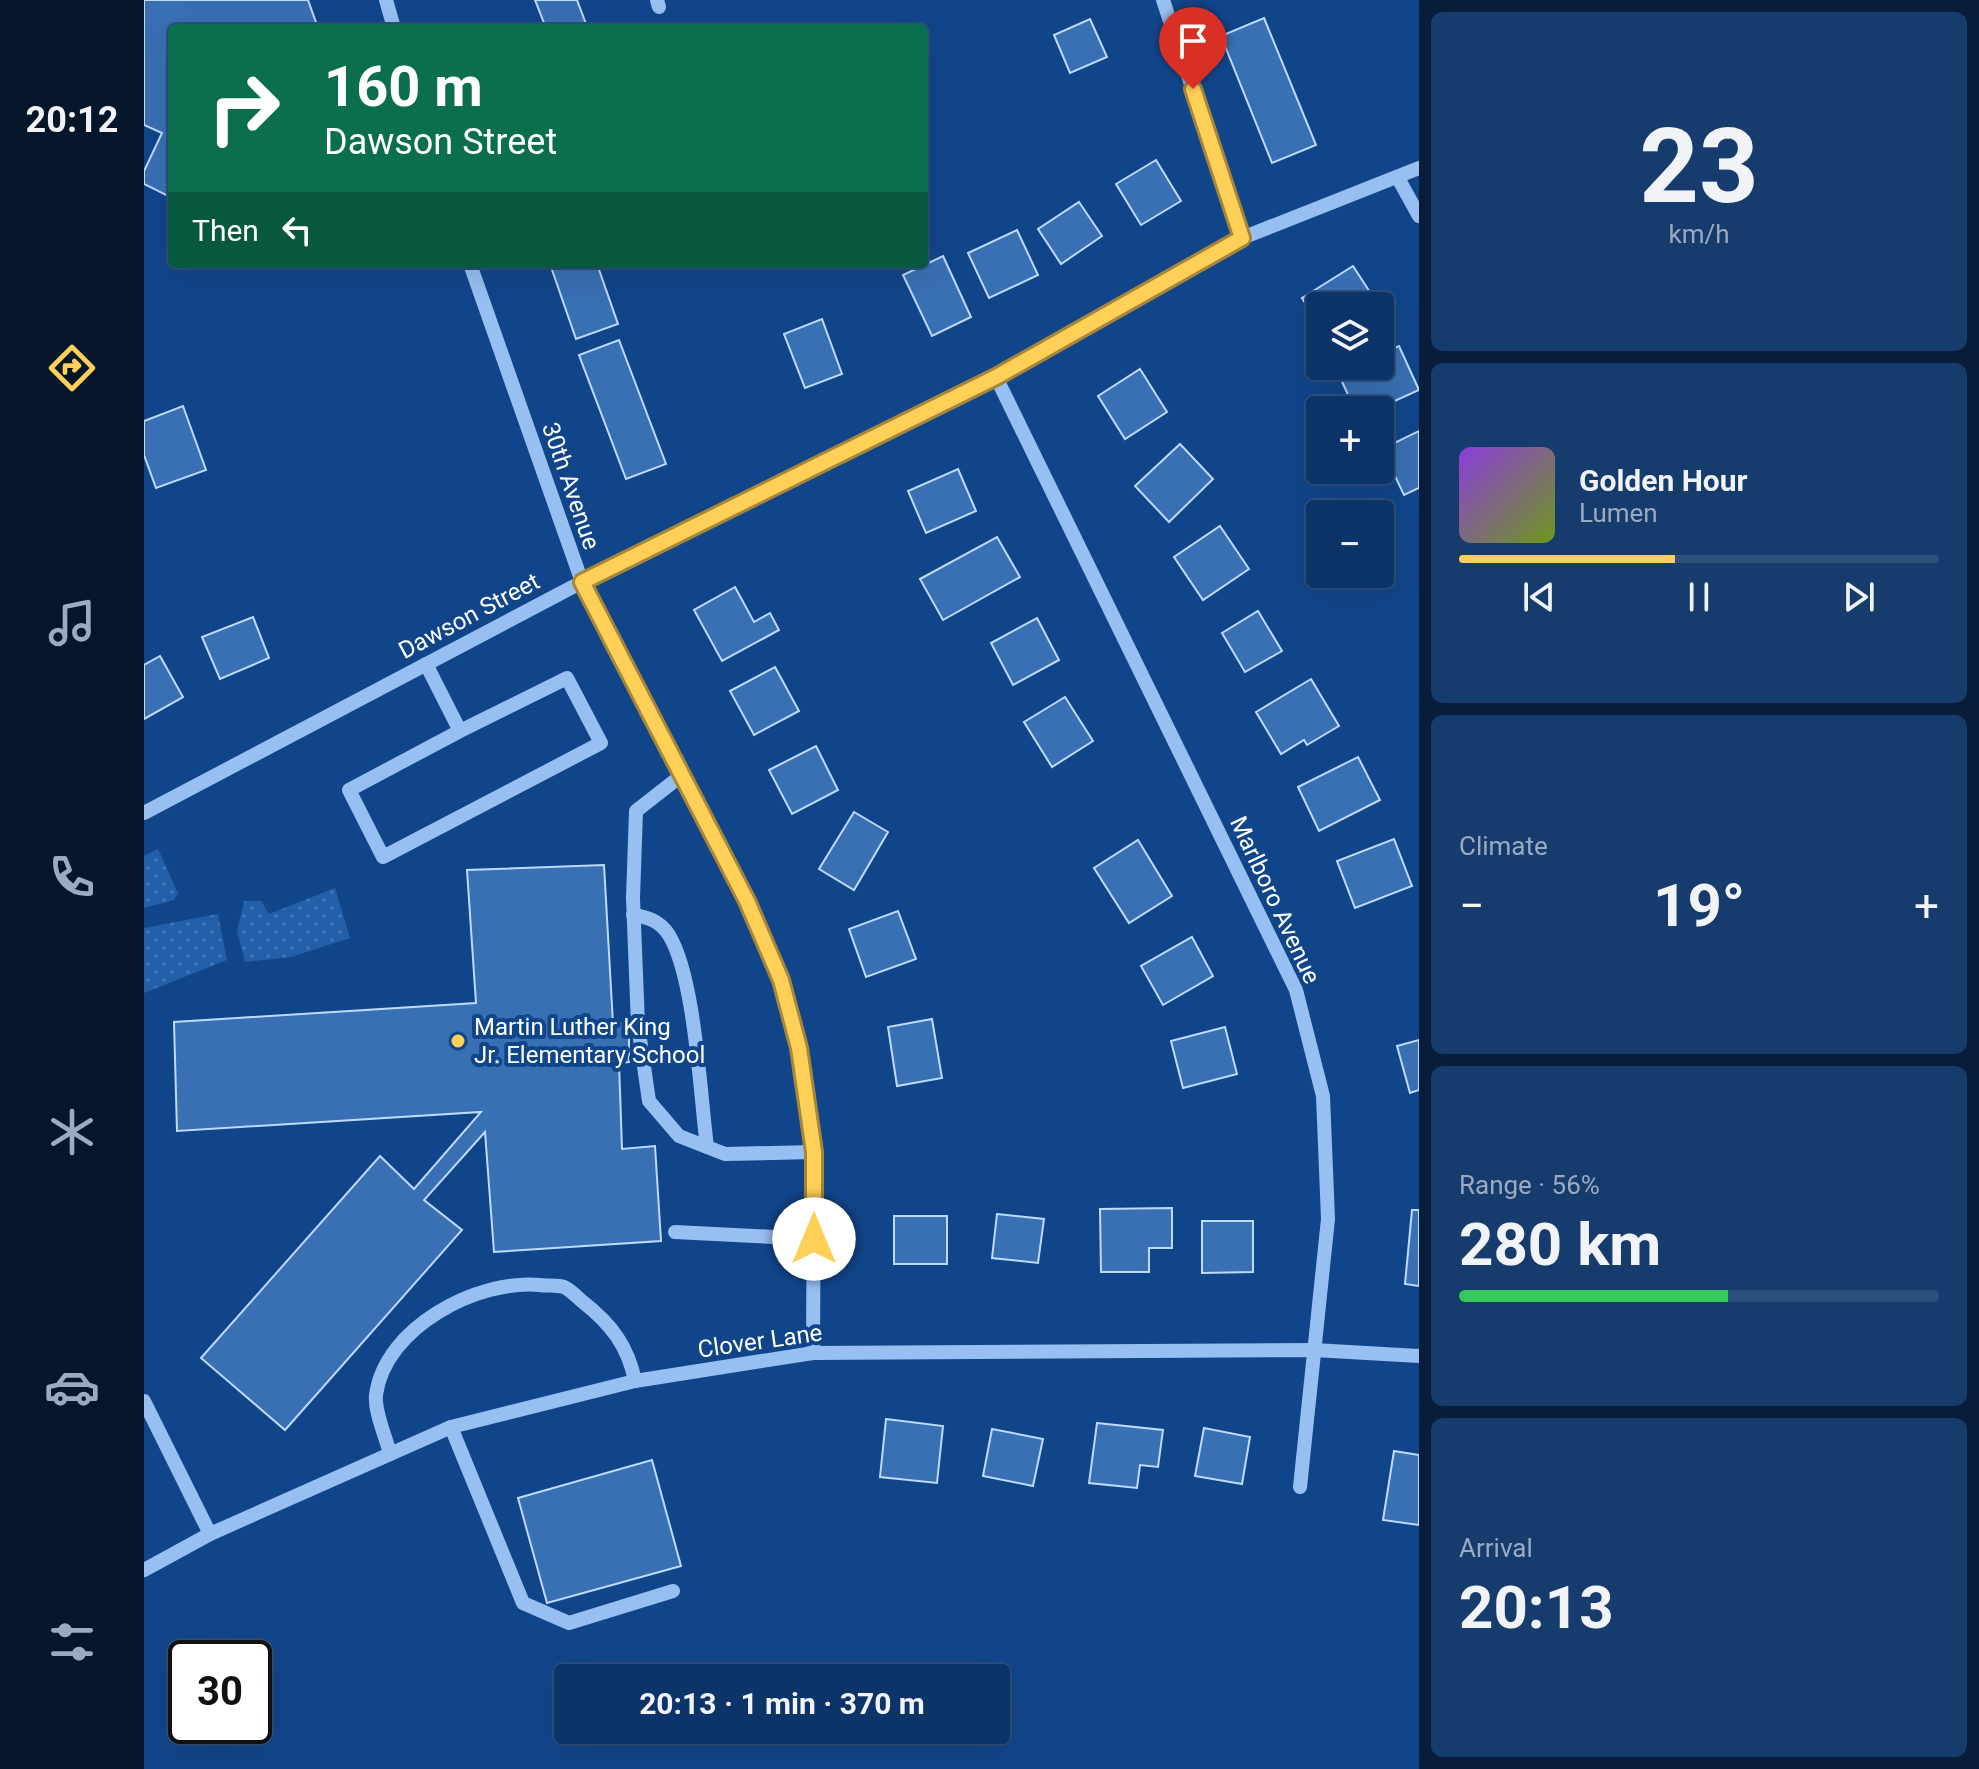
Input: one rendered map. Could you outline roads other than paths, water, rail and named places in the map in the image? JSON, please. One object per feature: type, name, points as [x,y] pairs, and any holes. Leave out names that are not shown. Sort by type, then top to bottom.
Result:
[{"type":"street","points":[[386,0],[393,24]]},
{"type":"street","points":[[1163,0],[1242,238]]},
{"type":"street","name":"Dawson Street","points":[[144,813],[582,582],[996,377],[1242,238],[1419,168]]},
{"type":"street","points":[[1398,178],[1419,216]]},
{"type":"street","name":"30th Avenue","points":[[471,268],[582,582],[747,901],[781,980],[799,1048],[814,1152],[813,1353]]},
{"type":"street","name":"Marlboro Avenue","points":[[996,377],[1296,990],[1323,1096],[1328,1219],[1300,1487]]},
{"type":"street","points":[[426,664],[460,731]]},
{"type":"street","points":[[567,678],[601,743],[383,857],[349,790],[460,731],[567,678]]},
{"type":"street","points":[[682,775],[636,811],[633,915],[639,1040],[649,1101],[679,1136],[725,1154],[814,1152]]},
{"type":"street","points":[[633,915],[651,918],[668,934],[684,971],[707,1147]]},
{"type":"street","points":[[675,1232],[814,1239]]},
{"type":"street","points":[[390,1454],[375,1397],[382,1375],[400,1345],[438,1311],[483,1291],[529,1284],[564,1287],[603,1317],[626,1347],[635,1381]]},
{"type":"street","name":"Clover Lane","points":[[144,1570],[210,1534],[451,1427],[635,1381],[813,1353],[1314,1350],[1419,1356]]},
{"type":"street","points":[[144,1401],[210,1534]]},
{"type":"street","points":[[451,1427],[523,1603],[569,1623],[673,1591]]},
{"type":"place","name":"Martin Luther King Jr. Elementary School","points":[[458,1041]]}]
